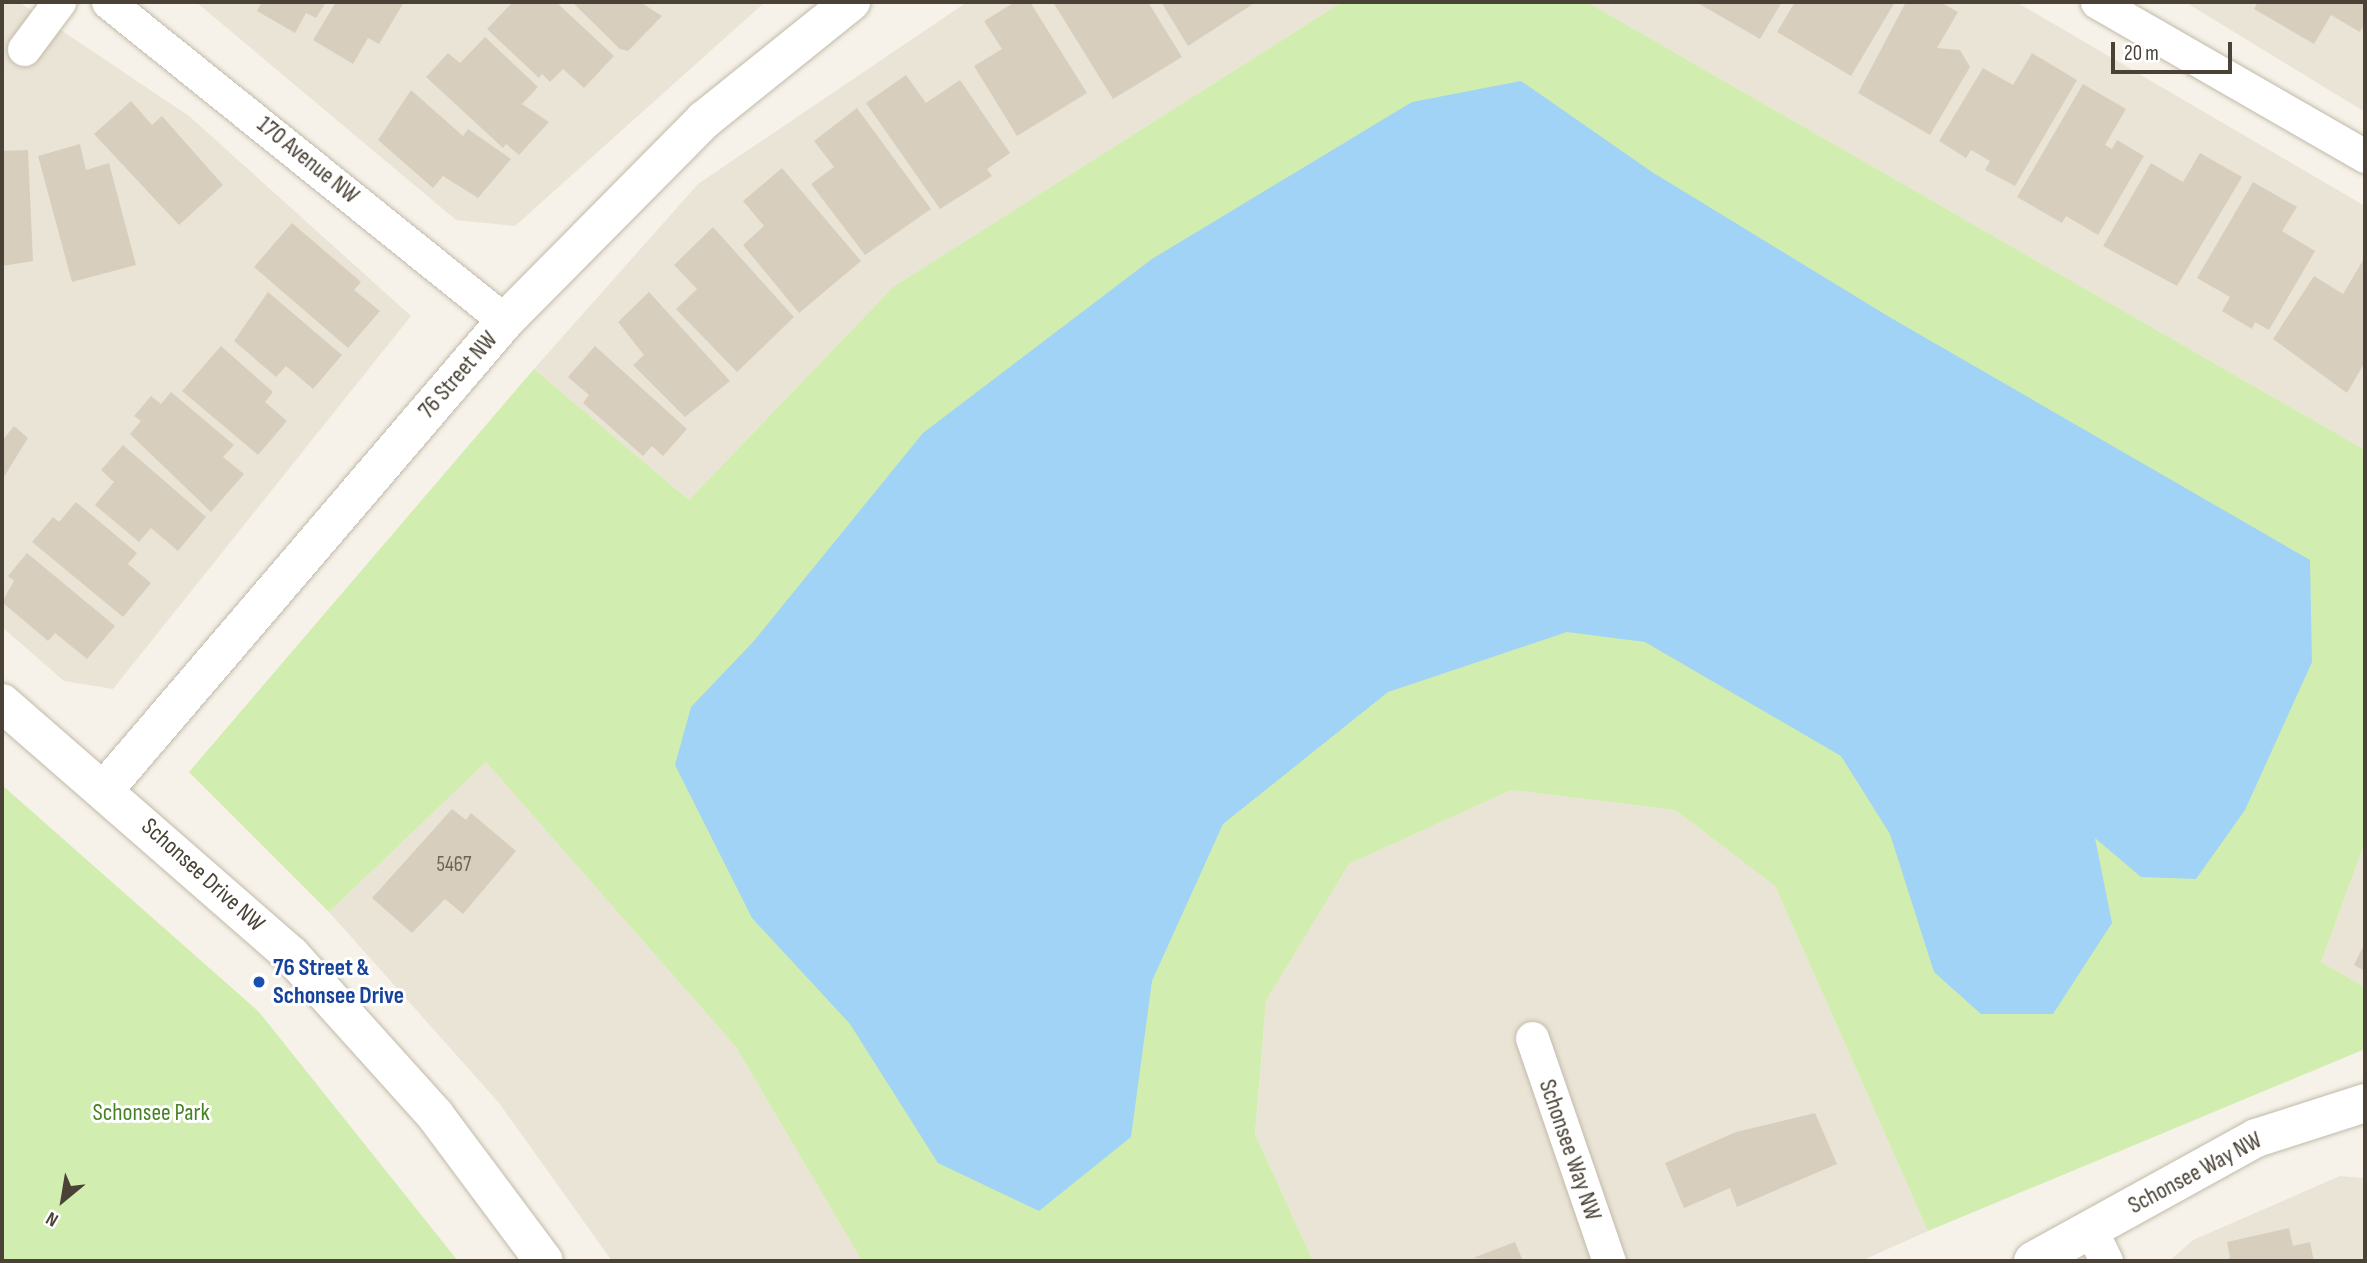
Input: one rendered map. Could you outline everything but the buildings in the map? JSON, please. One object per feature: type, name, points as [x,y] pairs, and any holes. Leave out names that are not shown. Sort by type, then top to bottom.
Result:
[{"type":"street","points":[[24,49],[60,2]]},
{"type":"street","name":"170 Avenue NW","points":[[108,2],[505,321]]},
{"type":"street","name":"76 Street NW","points":[[105,789],[505,321],[704,120],[851,2]]},
{"type":"street","points":[[2097,2],[2365,156]]},
{"type":"street","name":"Schonsee Drive NW","points":[[2,703],[227,894],[362,1030],[435,1115],[544,1261]]},
{"type":"street","name":"Schonsee Way NW","points":[[1532,1038],[1609,1261]]},
{"type":"street","name":"Schonsee Way NW","points":[[2033,1261],[2099,1246],[2256,1138],[2365,1103]]},
{"type":"shaded area","points":[[2,2],[19,2],[189,116],[411,316],[113,689],[64,681],[2,627]]},
{"type":"shaded area","points":[[196,2],[765,2],[515,226],[456,220]]},
{"type":"shaded area","points":[[967,2],[1342,2],[893,287],[689,500],[534,369],[698,184]]},
{"type":"shaded area","points":[[1587,2],[2016,2],[2365,206],[2365,450]]},
{"type":"shaded area","points":[[2185,2],[2365,2],[2365,112]]},
{"type":"shaded area","points":[[486,762],[736,1047],[862,1261],[612,1261],[499,1103],[329,912]]},
{"type":"shaded area","points":[[1511,790],[1675,810],[1775,886],[1928,1231],[1861,1261],[1313,1261],[1255,1134],[1266,1001],[1349,864]]},
{"type":"shaded area","points":[[2365,842],[2365,987],[2321,962]]},
{"type":"shaded area","points":[[2340,1176],[2365,1178],[2365,1261],[2169,1261],[2193,1240]]},
{"type":"green space","points":[[1342,2],[1587,2],[2365,450],[2365,842],[2321,962],[2365,987],[2365,1049],[1928,1231],[1775,886],[1675,810],[1511,790],[1349,864],[1266,1001],[1255,1134],[1313,1261],[862,1261],[736,1047],[486,762],[329,912],[189,772],[534,369],[689,500],[893,287]]},
{"type":"green space","name":"Schonsee Park","points":[[2,785],[259,1012],[458,1261],[2,1261]]},
{"type":"water","points":[[1521,81],[1652,172],[1891,318],[2310,560],[2312,662],[2245,810],[2196,879],[2141,877],[2095,838],[2112,923],[2053,1014],[1981,1014],[1934,972],[1890,834],[1841,756],[1645,642],[1567,632],[1388,692],[1223,824],[1152,981],[1131,1137],[1039,1211],[938,1163],[850,1024],[752,918],[675,765],[691,707],[753,642],[923,433],[1152,259],[1412,102]]},
{"type":"place","name":"76 Street & Schonsee Drive","points":[[259,982]]}]
